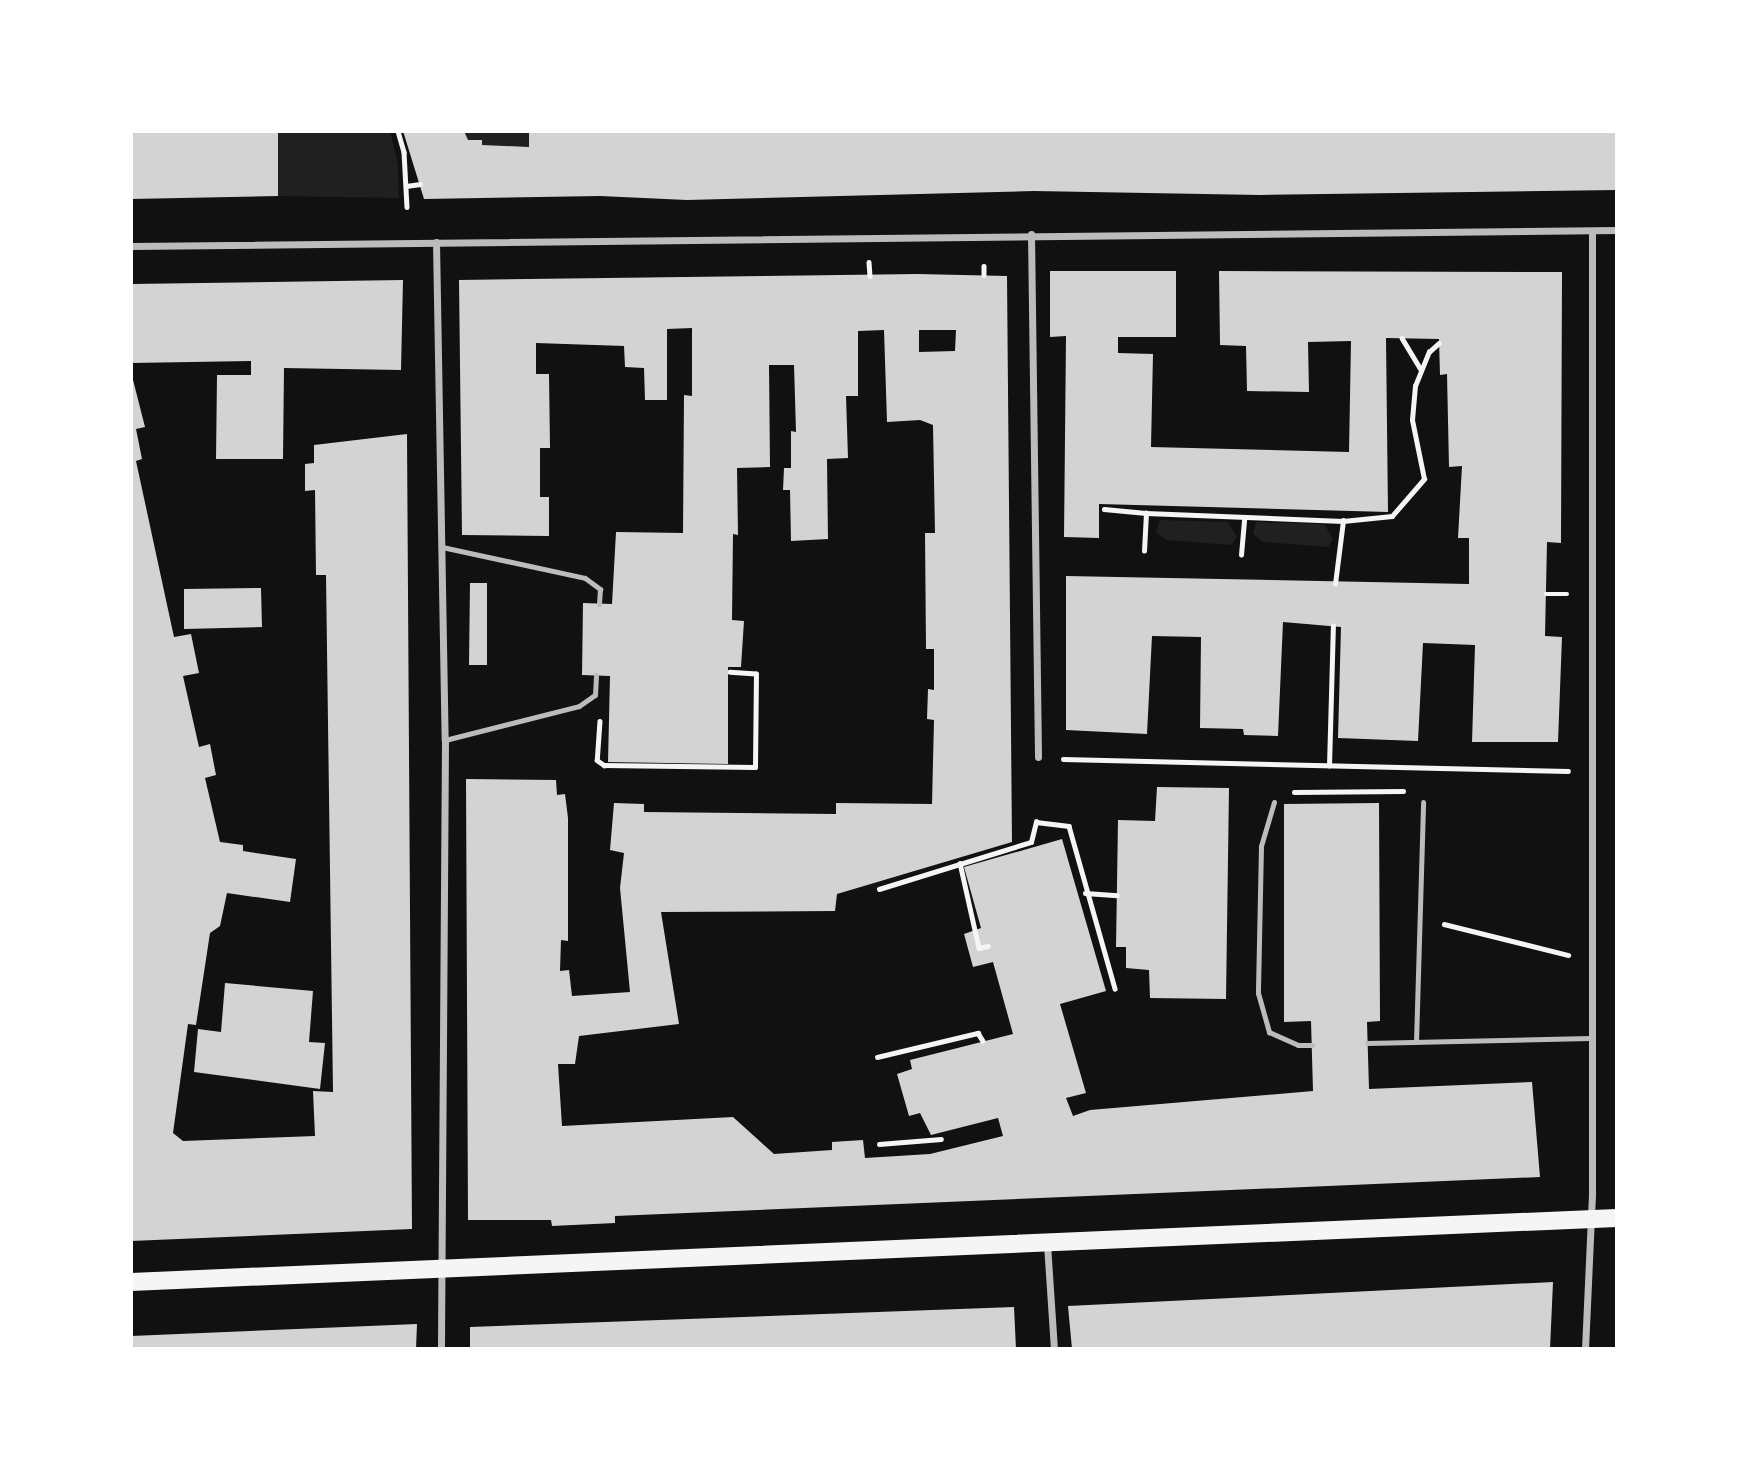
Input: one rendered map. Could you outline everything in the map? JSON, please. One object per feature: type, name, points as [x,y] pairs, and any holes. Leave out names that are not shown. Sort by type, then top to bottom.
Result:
[{"type":"main road","points":[[131,1282],[1047,1240],[1617,1218]]},
{"type":"street","points":[[1585,1349],[1591,1218],[1592,230]]},
{"type":"street","points":[[131,246],[1031,234],[1617,230]]},
{"type":"street","points":[[1031,234],[1038,548],[1038,757]]},
{"type":"street","points":[[436,242],[445,740],[441,1349]]},
{"type":"street","points":[[1047,1240],[1054,1349]]},
{"type":"lane","points":[[442,547],[585,578],[600,589],[599,604]]},
{"type":"lane","points":[[445,740],[579,706],[596,695],[596,675]]},
{"type":"lane","points":[[1274,802],[1261,846],[1258,993],[1269,1032],[1298,1045],[1312,1045]]},
{"type":"lane","points":[[1416,1042],[1423,802]]},
{"type":"lane","points":[[1367,1043],[1590,1038]]},
{"type":"path","points":[[398,131],[407,207]]},
{"type":"path","points":[[406,186],[420,184]]},
{"type":"path","points":[[984,266],[984,275]]},
{"type":"path","points":[[1402,338],[1421,370]]},
{"type":"path","points":[[1104,509],[1244,519],[1343,521],[1392,516],[1424,479],[1412,419],[1421,370],[1439,344]]},
{"type":"path","points":[[1144,551],[1146,513]]},
{"type":"path","points":[[1241,555],[1244,519]]},
{"type":"path","points":[[1335,584],[1343,521]]},
{"type":"path","points":[[1546,594],[1571,594]]},
{"type":"path","points":[[1329,766],[1333,626]]},
{"type":"path","points":[[596,687],[603,688],[597,760],[604,765],[755,767],[756,674],[730,672]]},
{"type":"path","points":[[1056,758],[1590,772]]},
{"type":"path","points":[[1274,802],[1300,790],[1405,792],[1423,802]]},
{"type":"path","points":[[879,890],[1031,842],[1036,822],[1069,826],[1085,893],[1115,989]]},
{"type":"path","points":[[960,863],[979,948],[988,946]]},
{"type":"path","points":[[1085,893],[1117,895]]},
{"type":"path","points":[[1450,925],[1572,956]]},
{"type":"path","points":[[877,1057],[978,1033],[983,1041]]},
{"type":"path","points":[[879,1144],[941,1139]]},
{"type":"shaded area","points":[[278,131],[390,131],[398,165],[399,198],[278,196]]},
{"type":"shaded area","points":[[464,131],[529,131],[529,147],[482,145],[482,140],[468,140]]},
{"type":"shaded area","points":[[1160,520],[1228,522],[1237,537],[1231,545],[1166,540],[1156,532]]},
{"type":"shaded area","points":[[1256,522],[1324,524],[1333,539],[1328,547],[1263,542],[1253,534]]},
{"type":"building","points":[[131,131],[278,131],[278,196],[131,199]]},
{"type":"building","points":[[403,131],[464,131],[468,140],[482,140],[482,145],[529,147],[529,131],[1617,131],[1617,190],[1260,195],[1034,191],[687,200],[600,196],[424,199]]},
{"type":"building","points":[[1050,271],[1176,271],[1176,337],[1118,337],[1118,353],[1153,354],[1151,447],[1349,452],[1351,341],[1308,342],[1309,392],[1247,391],[1246,346],[1220,345],[1219,271],[1562,272],[1561,543],[1547,542],[1545,636],[1562,637],[1558,742],[1472,742],[1475,645],[1423,643],[1418,741],[1338,738],[1341,627],[1283,622],[1278,736],[1244,735],[1243,729],[1200,728],[1201,637],[1152,636],[1147,734],[1066,730],[1066,576],[1469,584],[1469,538],[1458,538],[1462,466],[1449,467],[1447,374],[1440,375],[1439,339],[1386,338],[1388,512],[1099,504],[1099,538],[1064,537],[1066,336],[1050,337]]},
{"type":"building","points":[[918,274],[1007,276],[1012,842],[837,894],[835,911],[661,912],[679,1024],[579,1036],[575,1064],[558,1064],[562,1126],[733,1117],[774,1154],[832,1150],[832,1142],[863,1140],[865,1158],[930,1154],[1003,1136],[998,1118],[931,1135],[920,1113],[909,1116],[897,1074],[912,1069],[910,1060],[1013,1034],[993,962],[973,967],[964,934],[981,928],[964,867],[1062,839],[1106,991],[1060,1004],[1086,1093],[1066,1098],[1073,1116],[1090,1110],[1313,1091],[1311,1021],[1284,1022],[1284,804],[1379,803],[1380,1021],[1367,1022],[1369,1089],[1532,1082],[1540,1177],[615,1216],[615,1223],[552,1226],[551,1220],[468,1220],[466,779],[556,780],[557,795],[565,794],[568,818],[568,941],[561,940],[560,971],[569,970],[572,996],[630,992],[620,888],[624,853],[610,850],[614,803],[644,804],[644,812],[836,814],[836,803],[932,804],[934,720],[927,719],[928,689],[934,690],[934,649],[926,649],[925,533],[935,533],[933,425],[920,420],[887,422],[884,330],[858,331],[858,396],[846,396],[848,458],[827,459],[828,539],[791,541],[790,490],[783,490],[784,468],[791,468],[791,431],[796,432],[794,365],[769,365],[770,467],[737,468],[738,535],[733,534],[732,620],[744,621],[741,667],[728,667],[728,764],[608,762],[610,676],[582,675],[583,603],[612,604],[616,532],[683,533],[684,395],[692,396],[692,328],[667,329],[667,400],[645,400],[644,368],[625,367],[624,346],[536,343],[536,374],[549,374],[550,448],[540,448],[540,497],[549,497],[549,536],[462,535],[459,280]],"holes":[[[919,330],[956,330],[955,351],[919,352]]]},
{"type":"building","points":[[403,280],[401,370],[284,368],[283,459],[216,459],[217,375],[251,375],[251,361],[131,363],[131,284]]},
{"type":"building","points":[[131,372],[145,427],[136,429],[142,459],[136,461],[174,637],[191,634],[199,673],[183,676],[199,747],[210,744],[216,775],[205,778],[220,842],[243,845],[243,851],[296,859],[290,902],[227,893],[220,926],[210,933],[196,1025],[188,1024],[173,1133],[183,1141],[315,1136],[313,1091],[333,1092],[326,575],[316,575],[315,490],[305,491],[305,464],[314,463],[314,445],[407,434],[412,1229],[131,1241]]},
{"type":"building","points":[[470,583],[487,583],[487,665],[469,665]]},
{"type":"building","points":[[261,588],[262,627],[184,629],[184,589]]},
{"type":"building","points":[[1157,787],[1229,788],[1226,999],[1150,998],[1149,970],[1126,968],[1126,947],[1116,947],[1118,820],[1155,821]]},
{"type":"building","points":[[225,983],[313,991],[309,1042],[325,1043],[320,1089],[194,1072],[198,1029],[221,1032]]},
{"type":"building","points":[[1553,1282],[1550,1349],[1072,1349],[1068,1306]]},
{"type":"building","points":[[1014,1307],[1016,1349],[470,1349],[470,1327]]},
{"type":"building","points":[[417,1324],[416,1349],[131,1349],[131,1336]]}]
